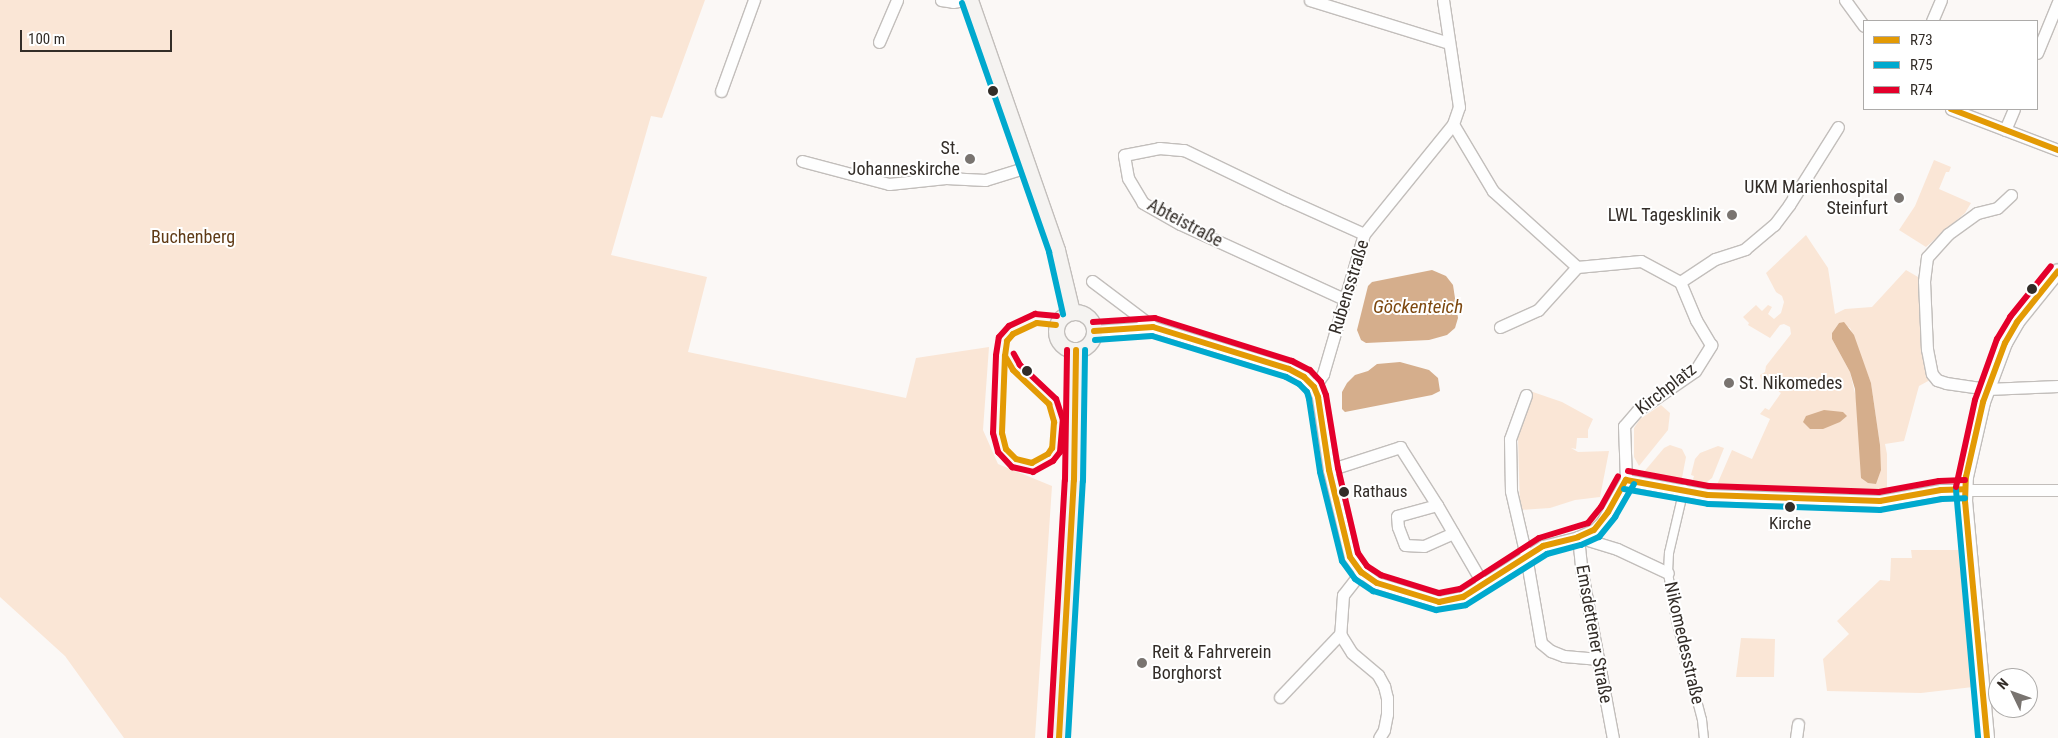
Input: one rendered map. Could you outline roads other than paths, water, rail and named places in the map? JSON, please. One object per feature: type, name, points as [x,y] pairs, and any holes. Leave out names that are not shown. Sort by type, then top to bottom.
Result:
[{"type":"main road","points":[[970,0],[1057,250],[1072,312]]},
{"type":"main road","points":[[1072,312],[1080,312],[1087,316],[1092,323],[1094,331],[1089,344],[1076,350],[1062,346],[1055,332],[1060,319],[1072,312]]},
{"type":"main road","points":[[1059,738],[1074,480],[1076,350]]},
{"type":"street","points":[[721,91],[754,0]]},
{"type":"street","points":[[879,42],[897,0]]},
{"type":"street","points":[[941,0],[953,2],[964,0]]},
{"type":"street","points":[[1310,0],[1449,43]]},
{"type":"street","points":[[1443,0],[1460,107],[1453,124],[1493,191],[1577,267]]},
{"type":"street","points":[[1845,0],[1863,25]]},
{"type":"street","points":[[1932,20],[1942,0]]},
{"type":"street","points":[[2038,51],[2058,2]]},
{"type":"street","points":[[1954,110],[2058,150]]},
{"type":"street","points":[[2005,130],[2014,110]]},
{"type":"street","name":"Rubensstraße","points":[[1314,387],[1323,374],[1364,234],[1453,124]]},
{"type":"street","points":[[1500,327],[1538,310],[1577,267],[1641,261],[1680,282],[1715,259],[1745,249],[1774,225],[1789,205],[1838,127]]},
{"type":"street","name":"Abteistraße","points":[[1344,299],[1180,224],[1142,203],[1128,178],[1124,155],[1159,148],[1184,150],[1286,200],[1364,234]]},
{"type":"street","points":[[802,161],[889,184],[946,178],[985,180],[1027,167]]},
{"type":"street","points":[[2011,195],[1997,208],[1977,213],[1935,246],[1927,258],[1924,281],[1927,349],[1932,374],[1937,380],[1946,384],[1987,389],[2058,386]]},
{"type":"street","points":[[1987,738],[1965,490],[1973,442],[1987,389],[2005,343],[2017,322],[2058,271]]},
{"type":"street","points":[[1092,281],[1153,327],[1290,369],[1304,377],[1314,387],[1318,397],[1329,470],[1350,557],[1361,572],[1377,583],[1439,602],[1463,597],[1543,546],[1578,537],[1594,530],[1602,522],[1626,480],[1684,489],[1708,495],[1880,501],[1941,490],[2058,490]]},
{"type":"street","name":"Kirchplatz","points":[[1626,480],[1624,426],[1637,411],[1696,371],[1711,346],[1696,320],[1680,282]]},
{"type":"street","points":[[1094,331],[1153,327]]},
{"type":"street","points":[[1526,395],[1510,439],[1511,491],[1526,556],[1541,643],[1551,651],[1564,656],[1599,659]]},
{"type":"street","points":[[1329,470],[1400,447],[1454,533],[1483,584]]},
{"type":"street","name":"Nikomedesstraße","points":[[1684,489],[1669,553],[1668,573],[1676,620],[1702,720],[1704,738]]},
{"type":"street","points":[[1437,505],[1397,516],[1398,527],[1405,545],[1424,546],[1454,533]]},
{"type":"street","points":[[1578,537],[1617,549],[1668,573]]},
{"type":"street","name":"Emsdettener Straße","points":[[1578,537],[1614,738]]},
{"type":"street","points":[[1361,572],[1343,595],[1340,634],[1352,653],[1378,675],[1384,686],[1387,698],[1387,714],[1384,730],[1379,738]]},
{"type":"street","points":[[1280,697],[1340,634]]},
{"type":"street","points":[[1796,738],[1798,724]]},
{"type":"water","name":"Göckenteich","points":[[1432,270],[1446,276],[1453,285],[1458,318],[1455,328],[1447,335],[1429,340],[1366,343],[1361,340],[1357,330],[1368,286],[1372,282]]},
{"type":"water","points":[[1844,322],[1854,335],[1871,383],[1880,445],[1881,470],[1876,484],[1868,483],[1861,478],[1855,389],[1850,372],[1832,339],[1832,333],[1839,323]]},
{"type":"water","name":"Göckenteich","points":[[1400,362],[1429,370],[1438,378],[1440,391],[1432,395],[1345,412],[1342,409],[1342,392],[1355,375],[1368,371],[1377,364]]},
{"type":"water","points":[[1824,410],[1843,412],[1847,416],[1840,422],[1823,429],[1810,429],[1803,422],[1806,416]]},
{"type":"place","name":"St. Johanneskirche","points":[[970,159]]},
{"type":"place","name":"UKM Marienhospital Steinfurt","points":[[1899,198]]},
{"type":"place","name":"LWL Tagesklinik","points":[[1732,215]]},
{"type":"place","name":"St. Nikomedes","points":[[1729,383]]},
{"type":"place","name":"Rathaus","points":[[1344,492]]},
{"type":"place","name":"Kirche","points":[[1790,507]]},
{"type":"place","name":"Reit & Fahrverein Borghorst","points":[[1142,663]]},
{"type":"park label","name":"Buchenberg","points":[[193,237]]}]
